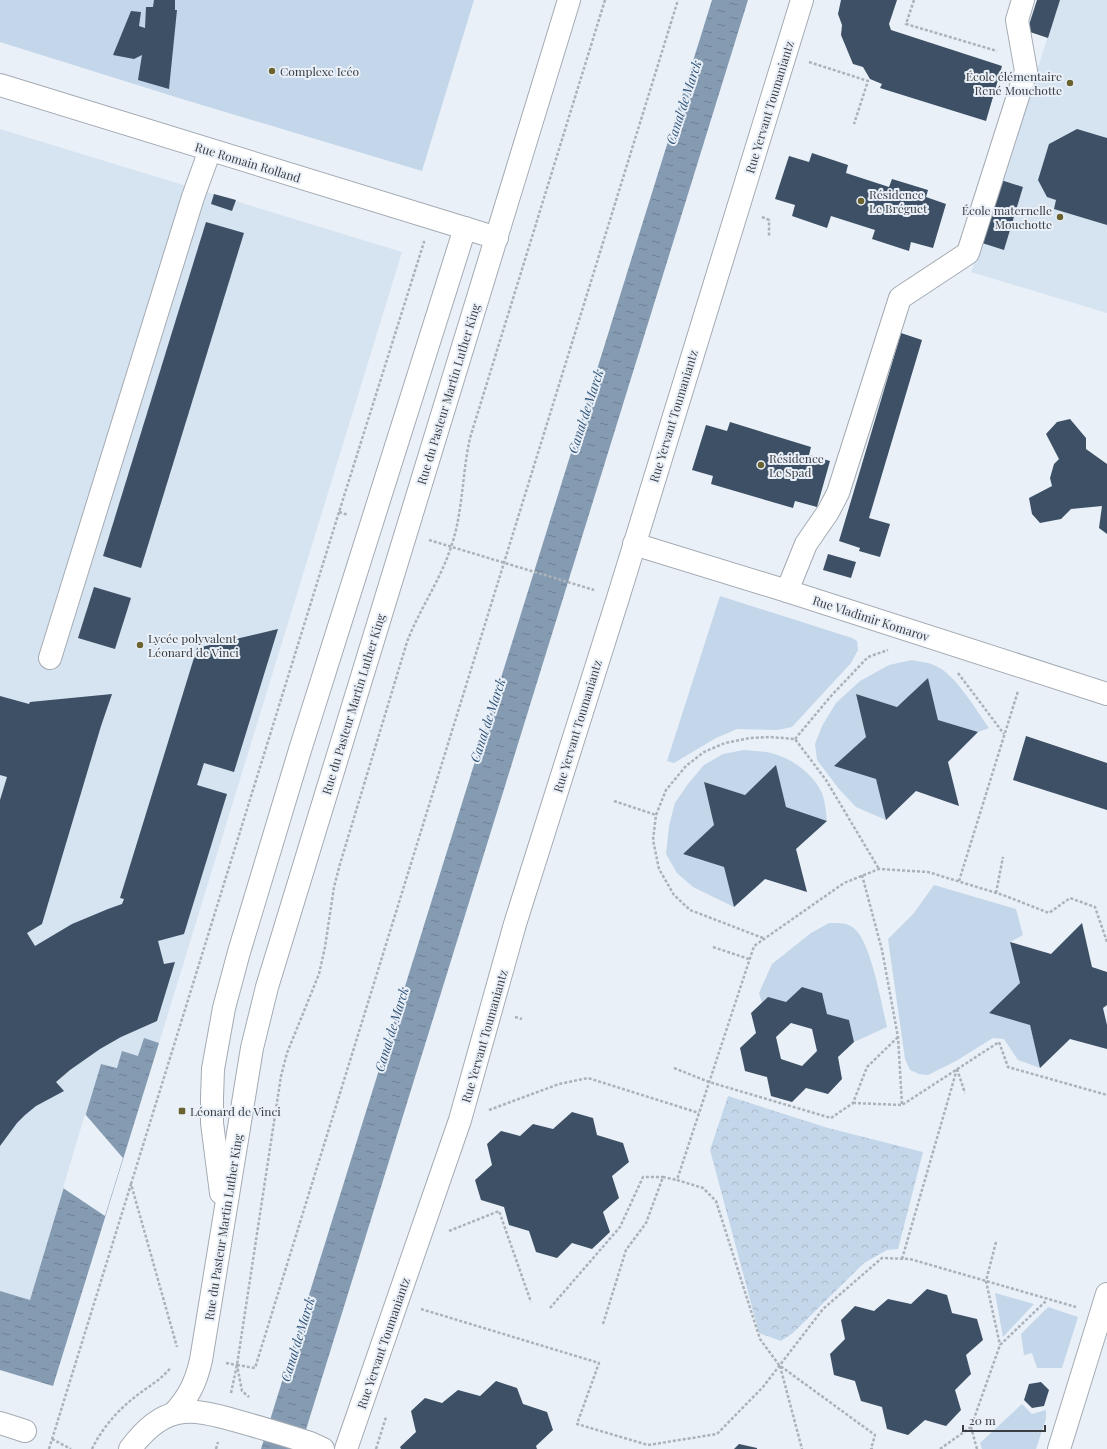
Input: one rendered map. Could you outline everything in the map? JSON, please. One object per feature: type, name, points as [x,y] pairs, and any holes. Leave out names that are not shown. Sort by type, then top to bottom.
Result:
[{"type":"street","name":"Rue du Pasteur Martin Luther King","points":[[173,1414],[188,1397],[195,1383],[201,1360],[252,1048],[267,987],[569,0]]},
{"type":"street","name":"Rue Yervant Toumaniantz","points":[[346,1449],[460,1120],[515,924],[802,0]]},
{"type":"street","points":[[787,591],[806,544],[828,512],[838,493],[900,298],[968,253],[1026,71],[1017,20],[1023,0]]},
{"type":"street","name":"Rue Romain Rolland","points":[[0,85],[497,238]]},
{"type":"street","points":[[50,658],[191,205],[210,150]]},
{"type":"street","points":[[224,1216],[212,1123],[212,1098],[213,1069],[224,1008],[239,952],[300,750],[465,228]]},
{"type":"street","name":"Rue Vladimir Komarov","points":[[634,544],[787,591],[1107,694]]},
{"type":"street","points":[[1059,1449],[1104,1304]]},
{"type":"street","points":[[130,1449],[145,1431],[160,1420],[173,1414],[186,1411],[200,1412],[234,1420],[316,1446]]},
{"type":"street","points":[[0,1423],[25,1431]]},
{"type":"path","points":[[216,1449],[234,1420],[237,1365],[276,1108],[287,1053],[318,974],[325,947],[334,888],[340,864],[407,642],[415,621],[440,574],[452,547],[470,438],[605,0]]},
{"type":"path","points":[[179,1357],[255,1368],[678,0]]},
{"type":"path","points":[[914,0],[906,24],[1024,59]]},
{"type":"path","points":[[785,54],[868,81],[854,124]]},
{"type":"path","points":[[49,1449],[334,527],[424,242],[416,240]]},
{"type":"path","points":[[512,565],[579,586]]},
{"type":"path","points":[[795,739],[831,696],[868,657],[888,650]]},
{"type":"path","points":[[958,881],[1025,668]]},
{"type":"path","points":[[957,672],[1004,734]]},
{"type":"path","points":[[764,939],[690,910],[674,895],[659,869],[653,840],[656,815],[666,790],[686,766],[704,752],[725,743],[750,738],[770,737],[795,739],[826,780],[879,869]]},
{"type":"path","points":[[614,801],[656,815]]},
{"type":"path","points":[[996,893],[1003,857]]},
{"type":"path","points":[[677,1180],[754,946],[844,883],[879,869],[928,872],[996,893],[1049,913],[1070,898],[1095,907],[1107,942]]},
{"type":"path","points":[[862,875],[882,950],[898,1036],[902,1105]]},
{"type":"path","points":[[713,947],[749,959]]},
{"type":"path","points":[[674,1068],[709,1082],[831,1118],[853,1103],[867,1067],[898,1036]]},
{"type":"path","points":[[853,1103],[902,1105],[999,1042],[1008,1067],[1107,1095]]},
{"type":"path","points":[[957,1068],[965,1093]]},
{"type":"path","points":[[902,1259],[957,1068]]},
{"type":"path","points":[[460,1120],[559,1084],[588,1078],[699,1113]]},
{"type":"path","points":[[550,1308],[620,1227],[643,1177],[663,1177],[703,1188],[716,1201],[760,1339],[780,1365],[875,1436],[872,1449]]},
{"type":"path","points":[[603,1324],[626,1250],[646,1223],[663,1177]]},
{"type":"path","points":[[131,1184],[179,1357]]},
{"type":"path","points":[[417,1243],[499,1212],[531,1302]]},
{"type":"path","points":[[996,1242],[986,1281],[1000,1345]]},
{"type":"path","points":[[420,1308],[599,1363],[577,1424],[648,1445],[717,1434],[763,1387],[823,1309],[882,1258],[910,1259],[1047,1300],[1104,1304]]},
{"type":"path","points":[[977,1449],[971,1427],[1000,1345],[1047,1300]]},
{"type":"path","points":[[92,1449],[107,1423],[124,1406],[159,1380],[179,1357]]},
{"type":"path","points":[[237,1365],[242,1391],[250,1399]]},
{"type":"path","points":[[780,1365],[802,1449]]},
{"type":"path","points":[[376,1449],[388,1412]]},
{"type":"path","points":[[940,1449],[971,1427]]},
{"type":"path","points":[[52,1439],[71,1449]]},
{"type":"shaded area","points":[[1060,0],[1107,0],[1107,313],[971,272],[982,243],[1004,250],[1023,187],[1001,180]]},
{"type":"shaded area","name":"Lycée polyvalent Léonard de Vinci","points":[[0,129],[402,252],[159,1043],[144,1039],[138,1056],[117,1068],[101,1064],[30,1301],[0,1291]]},
{"type":"green space","name":"Complexe Icéo","points":[[0,0],[474,0],[422,171],[182,99],[0,42]]},
{"type":"green space","points":[[720,596],[852,638],[857,641],[858,650],[851,663],[792,727],[777,730],[737,729],[716,738],[674,763],[667,761]]},
{"type":"green space","points":[[912,660],[933,665],[951,677],[989,728],[978,732],[938,720],[928,678],[897,707],[856,694],[866,737],[835,766],[876,779],[886,820],[856,807],[839,789],[817,760],[815,744],[822,726],[836,703],[860,681],[889,665]]},
{"type":"green space","points":[[744,750],[775,754],[799,766],[818,785],[825,803],[827,821],[786,807],[776,766],[745,795],[704,782],[714,825],[683,854],[724,867],[734,907],[693,887],[677,873],[666,854],[669,826],[675,803],[688,784],[704,765],[723,754]]},
{"type":"green space","points":[[934,885],[1016,909],[1023,935],[1010,942],[1020,983],[989,1013],[1030,1025],[1040,1068],[1018,1060],[1004,1039],[993,1038],[956,1061],[928,1075],[919,1074],[910,1070],[905,1059],[888,939],[914,913]]},
{"type":"green space","points":[[829,923],[843,924],[853,927],[862,938],[875,976],[887,1027],[854,1042],[849,1020],[827,1014],[821,993],[802,987],[786,1002],[762,1003],[759,993],[772,964],[811,933]]},
{"type":"green space","points":[[728,1096],[828,1128],[923,1152],[898,1249],[887,1250],[864,1263],[793,1333],[781,1341],[759,1333],[710,1150]]},
{"type":"green space","points":[[995,1293],[1034,1304],[1003,1337]]},
{"type":"green space","points":[[1048,1307],[1078,1317],[1062,1368],[1037,1368],[1032,1353],[1024,1355],[1021,1334]]},
{"type":"green space","points":[[1022,1404],[1032,1414],[1046,1410],[1046,1419],[1036,1449],[982,1449],[980,1443]]},
{"type":"water","name":"Canal de Marck","points":[[712,0],[748,0],[300,1449],[261,1449]]},
{"type":"water","points":[[144,1038],[159,1043],[53,1386],[0,1370],[0,1291],[30,1300],[101,1064],[117,1068],[122,1051],[138,1056]]},
{"type":"pier","points":[[85,1114],[123,1158],[105,1216],[63,1188]]},
{"type":"building","points":[[154,0],[175,0],[175,10],[177,10],[169,89],[138,80],[142,55],[134,59],[113,55],[131,11],[141,12],[139,26],[145,28],[146,7],[153,7]]},
{"type":"building","points":[[841,0],[897,0],[889,24],[891,30],[1002,66],[986,121],[880,88],[882,84],[870,79],[863,67],[853,64],[841,35],[842,25],[838,14]]},
{"type":"building","points":[[1037,0],[1060,0],[1048,38],[1027,31]]},
{"type":"building","points":[[1077,129],[1107,138],[1107,225],[1054,209],[1056,200],[1047,197],[1038,180],[1049,144]]},
{"type":"building","name":"Résidence Le Bréguet","points":[[812,153],[848,165],[846,173],[889,187],[892,179],[928,190],[926,197],[946,204],[933,248],[911,242],[909,251],[872,239],[875,230],[831,216],[827,228],[792,216],[795,205],[775,199],[789,156],[809,162]]},
{"type":"building","points":[[1001,180],[1023,187],[1004,250],[982,243]]},
{"type":"building","points":[[214,194],[236,200],[232,211],[211,204]]},
{"type":"building","points":[[206,222],[244,233],[141,568],[103,556]]},
{"type":"building","points":[[901,333],[922,340],[869,518],[890,524],[880,557],[859,551],[860,548],[839,541]]},
{"type":"building","points":[[1070,419],[1086,438],[1086,449],[1107,464],[1107,534],[1099,528],[1102,506],[1071,509],[1061,519],[1040,523],[1032,514],[1029,498],[1052,486],[1050,478],[1054,464],[1059,459],[1046,434],[1057,422]]},
{"type":"building","name":"Résidence Le Spad","points":[[730,422],[811,447],[809,455],[830,461],[817,507],[795,501],[793,508],[711,484],[713,476],[692,470],[706,425],[727,431]]},
{"type":"building","points":[[828,554],[856,562],[851,578],[823,570]]},
{"type":"building","points":[[94,587],[131,598],[115,649],[78,638]]},
{"type":"building","points":[[278,629],[234,772],[204,763],[197,785],[227,794],[184,934],[158,941],[164,964],[175,962],[157,1021],[121,1037],[100,1049],[70,1070],[56,1082],[64,1091],[36,1106],[25,1115],[17,1123],[0,1146],[0,800],[7,777],[0,775],[0,696],[29,704],[30,702],[112,694],[101,726],[42,924],[27,933],[35,946],[72,924],[122,904],[124,899],[120,898],[197,648]]},
{"type":"building","points":[[928,678],[938,720],[978,732],[948,762],[959,806],[916,791],[886,820],[876,779],[834,766],[866,737],[856,694],[897,707]]},
{"type":"building","points":[[1026,736],[1107,763],[1107,810],[1013,780]]},
{"type":"building","points":[[776,765],[786,807],[827,821],[796,849],[807,892],[765,879],[734,907],[724,867],[683,854],[714,825],[704,782],[745,795]]},
{"type":"building","points":[[1082,923],[1092,967],[1107,972],[1107,1005],[1103,1008],[1107,1025],[1107,1049],[1070,1039],[1040,1068],[1030,1025],[989,1013],[1020,983],[1010,942],[1051,954]]},
{"type":"building","points":[[802,987],[822,993],[827,1014],[849,1020],[854,1042],[838,1057],[842,1079],[828,1094],[806,1088],[792,1102],[771,1096],[767,1077],[745,1071],[740,1048],[756,1033],[751,1013],[768,997],[786,1002]],"holes":[[[791,1023],[812,1029],[817,1051],[802,1066],[781,1059],[776,1037]]]},
{"type":"building","points":[[572,1112],[593,1118],[597,1135],[623,1143],[629,1162],[612,1176],[619,1198],[603,1212],[610,1232],[592,1249],[572,1243],[557,1258],[536,1252],[529,1231],[509,1225],[504,1207],[481,1200],[475,1180],[492,1165],[487,1144],[501,1131],[520,1136],[533,1124],[553,1129]]},
{"type":"building","points":[[927,1289],[947,1295],[952,1313],[977,1319],[983,1340],[966,1355],[971,1374],[955,1390],[961,1410],[946,1426],[925,1420],[908,1435],[887,1429],[882,1407],[861,1401],[855,1381],[834,1375],[830,1354],[845,1339],[841,1320],[855,1306],[874,1311],[888,1299],[911,1304]]},
{"type":"building","points":[[496,1381],[517,1388],[523,1404],[547,1412],[553,1430],[536,1446],[537,1449],[401,1449],[400,1447],[416,1432],[411,1411],[425,1398],[442,1403],[458,1390],[480,1396]]},
{"type":"building","points":[[1041,1382],[1049,1390],[1044,1406],[1032,1408],[1024,1400],[1029,1384]]},
{"type":"building","points":[[739,1444],[757,1448],[757,1449],[734,1449]]},
{"type":"place","name":"Complexe Icéo","points":[[272,71]]},
{"type":"place","name":"École élémentaire René Mouchotte","points":[[1070,83]]},
{"type":"place","name":"Résidence Le Bréguet","points":[[861,201]]},
{"type":"place","name":"École maternelle Mouchotte","points":[[1060,217]]},
{"type":"place","name":"Résidence Le Spad","points":[[761,465]]},
{"type":"place","name":"Lycée polyvalent Léonard de Vinci","points":[[140,645]]},
{"type":"place","name":"Léonard de Vinci","points":[[182,1111]]}]
